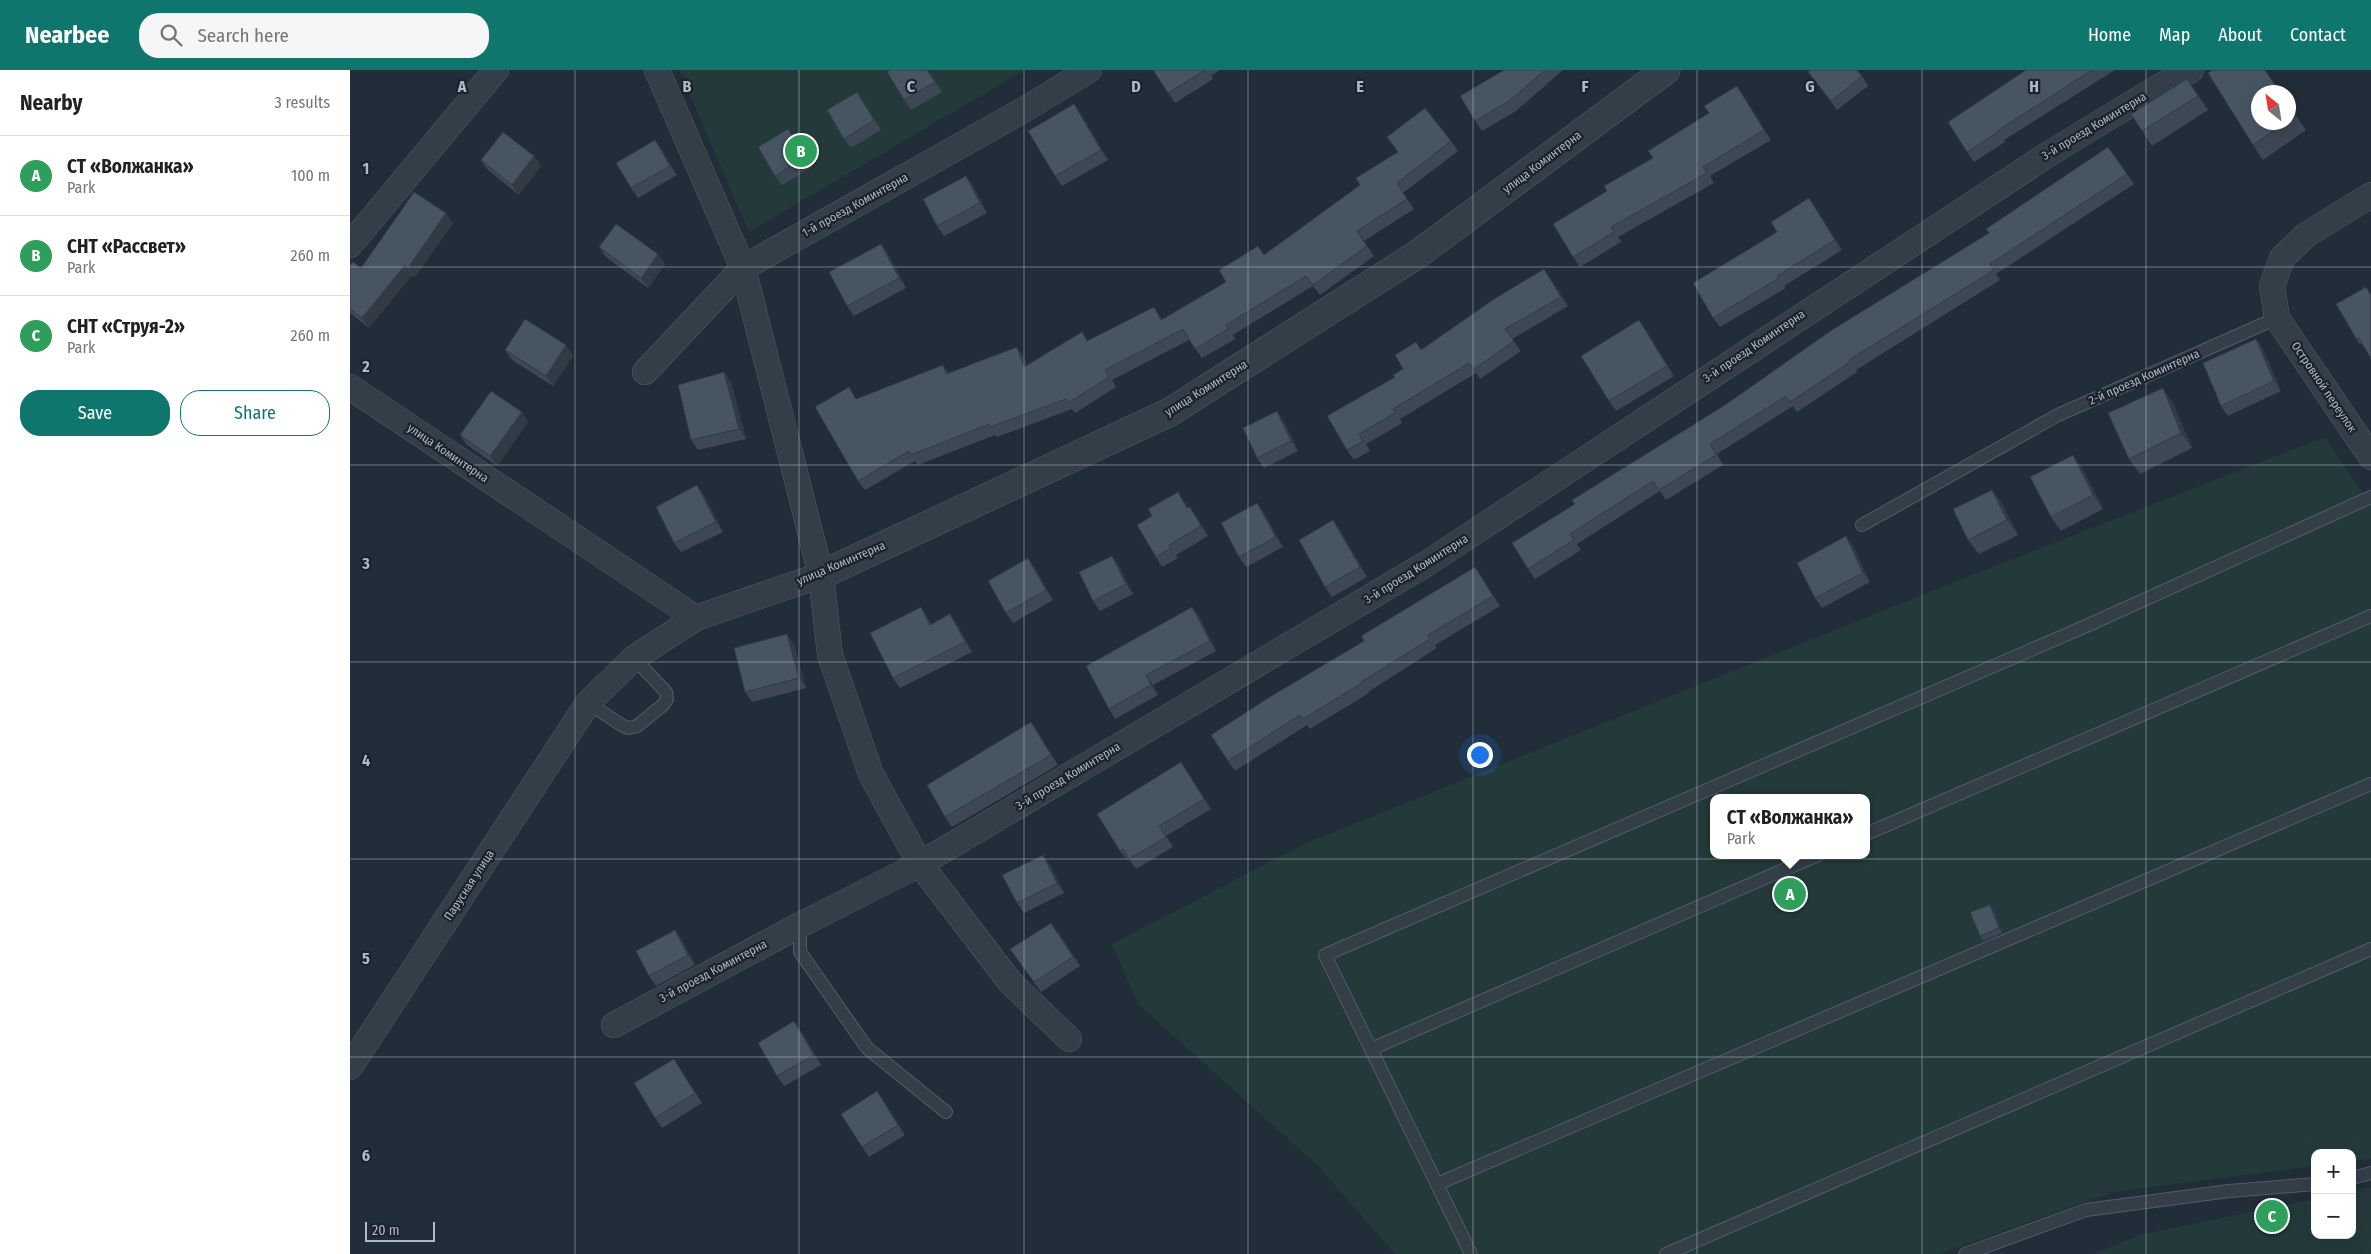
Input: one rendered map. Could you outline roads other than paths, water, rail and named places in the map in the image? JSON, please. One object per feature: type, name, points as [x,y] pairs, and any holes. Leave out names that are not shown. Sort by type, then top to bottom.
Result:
[{"type":"street","points":[[350,245],[496,70]]},
{"type":"street","points":[[657,70],[743,268],[821,574],[830,655],[871,774],[920,864],[1010,982],[1069,1039]]},
{"type":"street","name":"1-й проезд Коминтерна","points":[[645,372],[743,268],[1027,108],[1089,70]]},
{"type":"street","name":"улица Коминтерна","points":[[588,702],[634,658],[696,618],[821,574],[1170,412],[1418,254],[1666,70]]},
{"type":"street","name":"3-й проезд Коминтерна","points":[[614,1024],[800,925],[920,864],[1426,564],[2047,154],[2157,88],[2191,70]]},
{"type":"street","points":[[2277,318],[2272,286],[2282,258],[2306,235],[2371,195]]},
{"type":"street","name":"Островной переулок","points":[[2277,318],[2371,456]]},
{"type":"street","name":"улица Коминтерна","points":[[354,397],[696,618]]},
{"type":"street","name":"Парусная улица","points":[[350,1066],[588,702]]},
{"type":"lane","name":"2-й проезд Коминтерна","points":[[1862,526],[2058,416],[2277,318]]},
{"type":"lane","points":[[1471,1254],[1325,955],[2075,631],[2371,497]]},
{"type":"lane","points":[[1870,832],[2371,616]]},
{"type":"lane","points":[[588,702],[623,726],[629,728],[637,726],[663,705],[666,699],[666,692],[634,658]]},
{"type":"lane","points":[[1437,1184],[2371,784]]},
{"type":"lane","points":[[1371,1049],[1809,859]]},
{"type":"lane","points":[[800,925],[800,952],[867,1048],[946,1112]]},
{"type":"lane","points":[[1666,1254],[2371,949]]},
{"type":"lane","points":[[2356,1177],[2371,1173]]},
{"type":"lane","points":[[1965,1254],[2086,1210],[2229,1192],[2311,1184]]},
{"type":"place","name":"СНТ «Рассвет»","points":[[801,151]]},
{"type":"place","name":"СТ «Волжанка»","points":[[1790,894]]},
{"type":"place","name":"СНТ «Струя-2»","points":[[2272,1216]]}]
